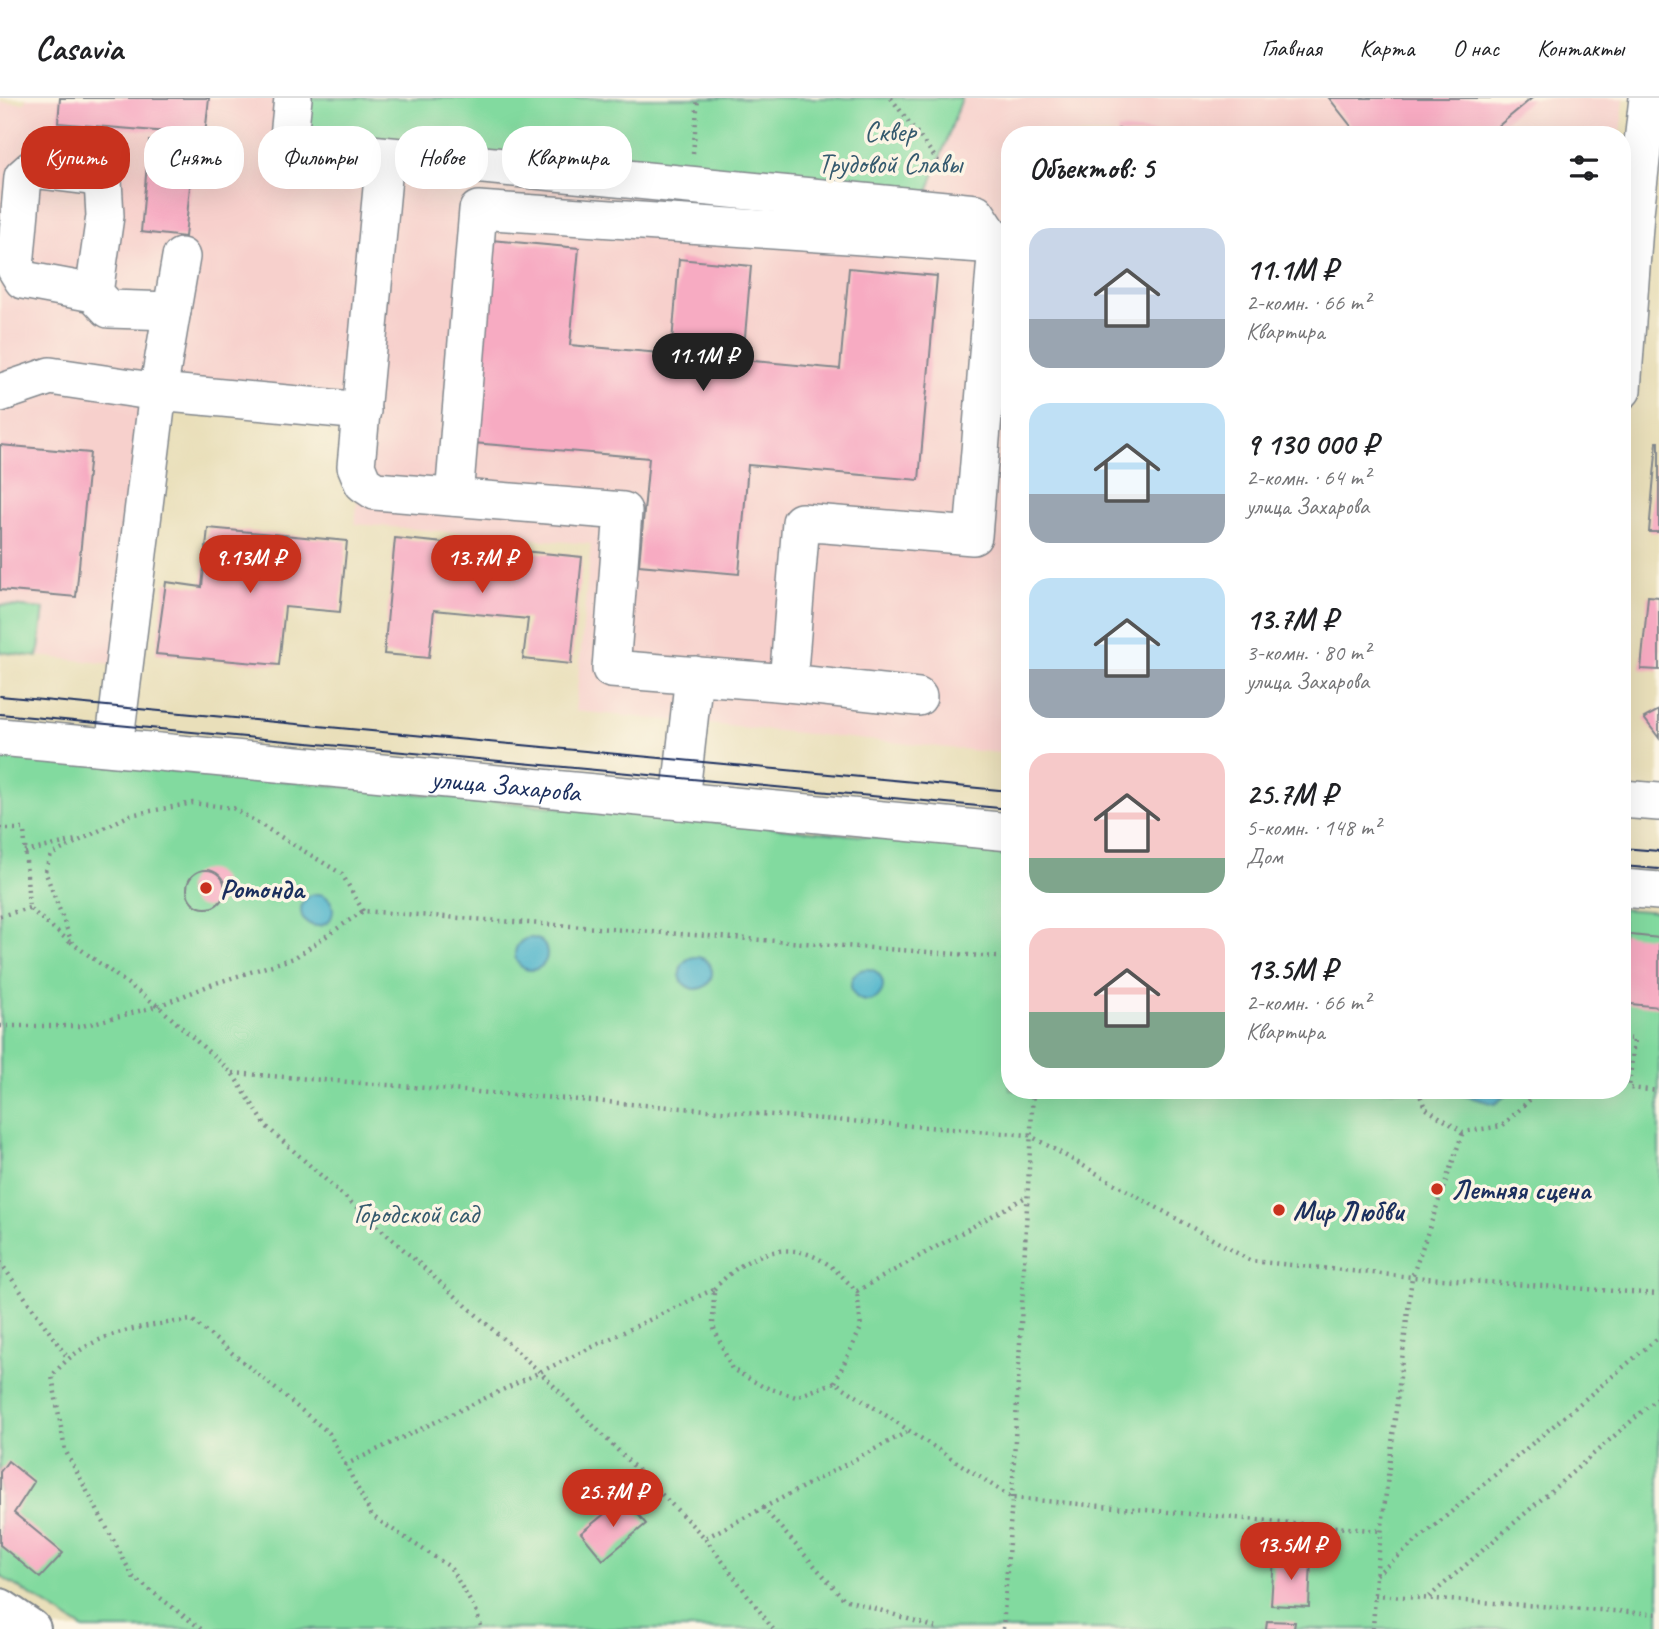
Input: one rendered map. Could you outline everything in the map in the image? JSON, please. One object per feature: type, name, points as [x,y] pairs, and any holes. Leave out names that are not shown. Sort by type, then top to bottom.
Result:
[{"type":"main road","points":[[0,1608],[31,1629]]},
{"type":"street","points":[[293,98],[288,146],[689,188],[976,213],[997,245],[973,536],[801,522],[788,683]]},
{"type":"street","points":[[1631,267],[1648,98]]},
{"type":"street","points":[[385,156],[356,466],[363,483],[375,491],[623,511],[611,669],[788,683],[918,697]]},
{"type":"street","points":[[454,497],[478,210],[997,245]]},
{"type":"street","points":[[114,747],[158,392],[181,257]]},
{"type":"street","points":[[94,293],[109,309],[172,311]]},
{"type":"street","points":[[0,393],[50,376],[158,392],[362,411]]},
{"type":"street","points":[[680,801],[694,675]]},
{"type":"street","name":"улица Захарова","points":[[0,737],[1001,831]]},
{"type":"street","points":[[1631,800],[1659,802]]},
{"type":"street","points":[[1631,889],[1659,891]]},
{"type":"path","points":[[689,188],[698,98]]},
{"type":"path","points":[[891,98],[976,213]]},
{"type":"path","points":[[72,943],[45,871],[51,855],[130,815],[193,803],[233,808],[342,874],[363,911]]},
{"type":"path","points":[[0,829],[24,829],[29,908],[158,1006],[232,1073],[267,1127],[540,1372],[705,1538],[773,1629]]},
{"type":"path","points":[[25,852],[83,839]]},
{"type":"path","points":[[0,916],[29,908]]},
{"type":"path","points":[[0,1026],[82,1026],[158,1006],[213,984],[294,958],[363,911],[1001,957]]},
{"type":"path","points":[[1631,1039],[1634,1039],[1631,1068]]},
{"type":"path","points":[[232,1073],[1029,1135],[1251,1261],[1412,1277],[1659,1294]]},
{"type":"path","points":[[1631,1088],[1659,1091]]},
{"type":"path","points":[[1003,1629],[1032,1099]]},
{"type":"path","points":[[1422,1099],[1425,1108],[1463,1132],[1502,1126],[1530,1099]]},
{"type":"path","points":[[1373,1629],[1376,1576],[1412,1277],[1463,1132]]},
{"type":"path","points":[[857,1291],[1025,1197]]},
{"type":"path","points":[[345,1465],[714,1289],[734,1268],[760,1253],[803,1253],[828,1264],[857,1291],[861,1328],[835,1382],[796,1397],[762,1386],[733,1369],[713,1326],[714,1289]]},
{"type":"path","points":[[0,1262],[67,1357]]},
{"type":"path","points":[[201,1629],[132,1577],[65,1450],[52,1376],[67,1357],[126,1328],[192,1320],[329,1433],[372,1516],[450,1567],[476,1611],[482,1629]]},
{"type":"path","points":[[1376,1576],[1659,1337]]},
{"type":"path","points":[[835,1382],[1012,1498],[1381,1531]]},
{"type":"path","points":[[1429,1597],[1659,1397]]},
{"type":"path","points":[[705,1538],[909,1431]]},
{"type":"path","points":[[763,1508],[845,1599],[940,1629]]},
{"type":"path","points":[[1375,1595],[1659,1614]]},
{"type":"shaded area","points":[[26,98],[1624,98],[1622,126],[1001,126],[1001,753],[575,711],[591,544],[355,524],[364,428],[143,407],[113,664],[0,652],[0,102],[25,103]]},
{"type":"green space","name":"Сквер Трудовой Славы","points":[[280,98],[962,98],[925,200],[632,172],[632,126],[502,126],[502,159],[488,158],[488,126],[395,126],[395,149],[381,147],[381,126],[276,126]]},
{"type":"green space","points":[[0,605],[44,609],[38,657],[0,652]]},
{"type":"green space","name":"Городской сад","points":[[0,754],[1001,849],[1001,1099],[1477,1099],[1495,1104],[1501,1099],[1631,1099],[1631,910],[1659,912],[1659,1629],[84,1629],[0,1576]]},
{"type":"water","points":[[317,894],[328,899],[333,910],[328,921],[317,926],[306,921],[301,910],[306,899]]},
{"type":"water","points":[[531,938],[543,942],[547,954],[543,966],[531,970],[519,966],[515,954],[519,942]]},
{"type":"water","points":[[696,957],[708,961],[712,973],[708,985],[696,989],[684,985],[680,973],[684,961]]},
{"type":"water","points":[[867,969],[879,973],[883,985],[879,997],[867,1001],[855,997],[851,985],[855,973]]},
{"type":"water","points":[[1477,1099],[1501,1099],[1495,1104]]},
{"type":"building","points":[[60,98],[209,98],[206,126],[144,126],[144,130],[130,129],[130,126],[58,123]]},
{"type":"building","points":[[1329,98],[1532,98],[1498,126],[1351,126]]},
{"type":"building","points":[[145,189],[190,189],[185,237],[141,232]]},
{"type":"building","points":[[491,240],[579,248],[570,345],[671,354],[679,259],[751,266],[743,360],[840,369],[849,268],[937,276],[919,480],[748,465],[739,574],[639,565],[649,458],[473,443]]},
{"type":"building","points":[[1657,442],[1659,532],[1649,532]]},
{"type":"building","points":[[0,445],[90,453],[76,597],[0,590]]},
{"type":"building","points":[[208,528],[347,541],[340,612],[285,607],[279,665],[156,654],[166,582],[202,587]]},
{"type":"building","points":[[395,538],[582,557],[571,664],[523,659],[528,619],[434,610],[429,658],[384,654]]},
{"type":"building","points":[[1648,596],[1659,597],[1659,670],[1641,669]]},
{"type":"building","points":[[1659,710],[1659,738],[1644,718]]},
{"type":"building","name":"Ротонда","points":[[206,870],[219,876],[225,889],[219,902],[206,908],[193,902],[187,889],[193,876]]},
{"type":"building","points":[[1631,935],[1659,938],[1659,1007],[1631,1004]]},
{"type":"building","points":[[8,1461],[34,1482],[14,1513],[63,1553],[40,1578],[0,1545],[0,1472]]},
{"type":"building","points":[[624,1498],[646,1524],[603,1560],[581,1533]]},
{"type":"building","points":[[1274,1557],[1311,1560],[1309,1607],[1271,1605]]},
{"type":"building","points":[[1267,1621],[1295,1622],[1294,1629],[1266,1629]]},
{"type":"tram line","points":[[0,696],[1001,790]]},
{"type":"tram line","points":[[0,714],[1001,808]]},
{"type":"tram line","points":[[1631,849],[1659,851]]},
{"type":"tram line","points":[[1631,867],[1659,869]]},
{"type":"place","name":"Ротонда","points":[[206,888]]},
{"type":"place","name":"Летняя сцена","points":[[1437,1189]]},
{"type":"place","name":"Мир Любви","points":[[1279,1210]]}]
